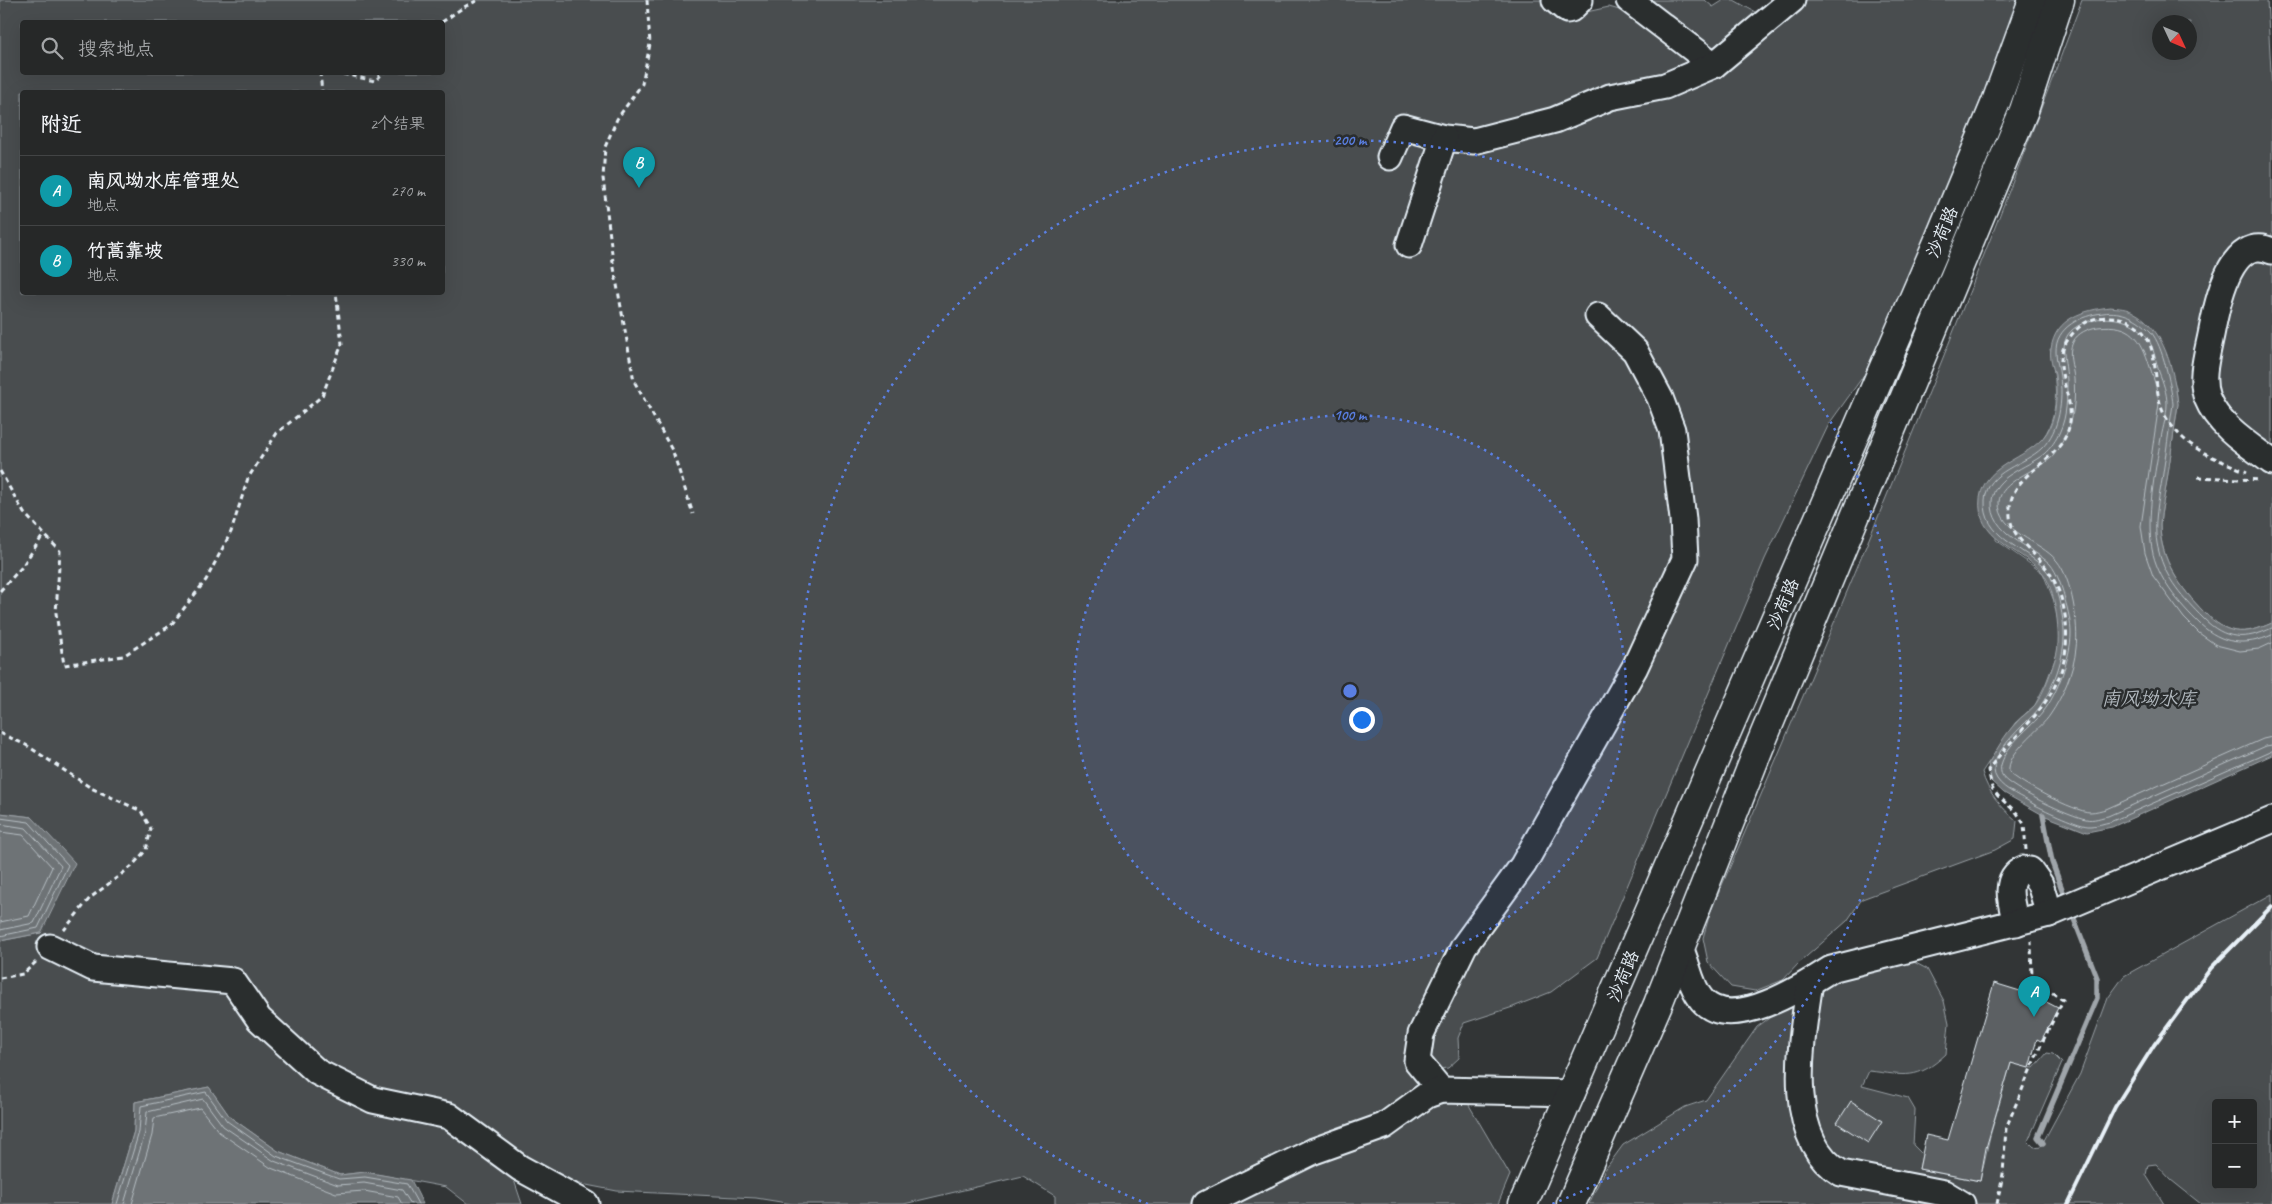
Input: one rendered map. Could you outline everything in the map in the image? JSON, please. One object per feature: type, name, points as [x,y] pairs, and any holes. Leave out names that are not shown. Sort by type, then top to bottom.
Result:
[{"type":"main road","name":"沙荷路","points":[[1523,1204],[1934,251],[1996,102],[2033,0]]},
{"type":"main road","name":"沙荷路","points":[[1571,1204],[1623,1089],[1759,748],[2024,110],[2060,0]]},
{"type":"lane","points":[[1555,0],[1567,10],[1572,9],[1580,0]]},
{"type":"lane","points":[[1629,0],[1714,65]]},
{"type":"lane","points":[[1390,157],[1403,128],[1444,138],[1474,141],[1555,120],[1610,97],[1665,86],[1714,65],[1784,2]]},
{"type":"lane","points":[[1409,245],[1444,138]]},
{"type":"lane","points":[[2268,471],[2236,434],[2219,418],[2208,401],[2203,383],[2220,291],[2228,271],[2249,250],[2257,248],[2272,251]]},
{"type":"lane","points":[[1441,1090],[1417,1061],[1421,1034],[1464,946],[1523,866],[1635,667],[1685,559],[1683,519],[1672,430],[1660,398],[1635,351],[1598,316]]},
{"type":"lane","points":[[1680,948],[1698,994],[1708,1005],[1722,1012],[1732,1013],[1757,1007],[1810,982],[1831,969],[2039,916],[2272,820]]},
{"type":"lane","points":[[2027,868],[2036,878],[2039,916],[2010,897],[2011,881],[2018,871],[2027,868]]},
{"type":"lane","points":[[50,947],[93,968],[233,981],[259,1020],[317,1072],[373,1100],[449,1116],[520,1168],[586,1204]]},
{"type":"lane","points":[[1810,982],[1801,1050],[1801,1100],[1807,1128],[1820,1154],[1829,1166],[1841,1173],[1944,1193],[1962,1204]]},
{"type":"lane","points":[[1206,1204],[1314,1151],[1384,1126],[1427,1095],[1441,1090],[1572,1093]]},
{"type":"path","points":[[445,20],[464,6],[478,0]]},
{"type":"path","points":[[647,0],[650,44],[642,84],[617,119],[605,147],[604,178],[613,262],[634,380],[673,452],[693,514]]},
{"type":"path","points":[[320,75],[322,90]]},
{"type":"path","points":[[348,75],[375,81],[381,75]]},
{"type":"path","points":[[0,471],[24,513],[60,550],[56,613],[64,665],[123,656],[171,625],[206,580],[231,532],[248,478],[277,434],[322,396],[342,344],[336,295]]},
{"type":"path","points":[[2027,868],[2024,824],[2017,813],[1992,788],[1988,770],[2047,702],[2065,658],[2067,642],[2066,624],[2057,584],[2044,564],[2020,539],[2013,529],[2010,517],[2011,498],[2020,481],[2053,455],[2063,443],[2068,430],[2072,413],[2059,363],[2065,342],[2079,327],[2097,318],[2116,318],[2130,322],[2140,329],[2151,343],[2159,398],[2166,417],[2179,434],[2191,446],[2210,457],[2268,471]]},
{"type":"path","points":[[2198,477],[2268,471]]},
{"type":"path","points":[[0,591],[22,568],[44,534]]},
{"type":"path","points":[[0,733],[26,745],[91,788],[141,811],[151,829],[146,850],[132,867],[90,898],[50,947],[23,974],[0,978]]},
{"type":"path","points":[[1997,1204],[2003,1174],[2006,1128],[2062,1000],[2032,979],[2039,916]]},
{"type":"shaded area","points":[[0,0],[1543,0],[1573,15],[1609,7],[1640,16],[1646,0],[1705,0],[1713,7],[1724,0],[1734,0],[1769,20],[1803,0],[2021,0],[1915,263],[1864,375],[1829,424],[1765,559],[1597,958],[1551,992],[1464,1023],[1458,1038],[1459,1058],[1448,1068],[1431,1070],[1410,1094],[1454,1093],[1466,1100],[1510,1175],[1498,1204],[1055,1204],[1055,1196],[1023,1176],[904,1204],[793,1204],[756,1198],[617,1191],[530,1174],[514,1180],[522,1204],[468,1204],[446,1187],[365,1172],[340,1175],[278,1151],[230,1117],[209,1087],[135,1102],[134,1131],[112,1204],[0,1204],[0,941],[41,933],[32,817],[0,813]]},
{"type":"shaded area","points":[[2082,0],[2267,0],[2272,89],[2272,623],[2244,631],[2228,629],[2220,625],[2212,620],[2187,593],[2173,573],[2168,561],[2161,538],[2160,525],[2178,404],[2176,388],[2167,358],[2050,349],[2055,386],[2054,410],[2051,422],[2046,433],[2035,447],[1996,471],[1996,540],[2043,573],[2054,601],[2060,633],[2057,654],[2035,705],[2015,723],[1982,772],[1988,787],[1996,799],[2017,821],[2015,839],[1995,850],[1862,899],[1847,921],[1799,963],[1783,980],[1755,991],[1731,987],[1708,962],[1703,938],[1710,913],[1902,459],[1994,230]]},
{"type":"shaded area","points":[[2272,894],[2272,1204],[2201,1204],[2171,1180],[2156,1164],[2148,1165],[2146,1175],[2164,1204],[1589,1204],[1604,1171],[1623,1145],[1685,1107],[1706,1100],[1757,1027],[1780,1010],[1845,976],[1912,961],[1927,969],[1944,1001],[1949,1023],[1946,1054],[1927,1069],[1910,1074],[1869,1071],[1862,1086],[1908,1098],[1915,1110],[1913,1145],[1922,1154],[1919,1169],[1980,1181],[1990,1136],[2011,1063],[2034,1068],[2047,1053],[2053,1054],[2062,1063],[2028,1141],[2034,1147],[2041,1146],[2080,1074],[2108,998],[2124,976]]},
{"type":"water","name":"南风坳水库","points":[[2110,307],[2131,311],[2144,319],[2160,340],[2174,378],[2178,404],[2160,525],[2164,550],[2173,573],[2187,594],[2212,620],[2220,625],[2236,631],[2244,631],[2272,623],[2272,755],[2112,827],[2087,832],[2043,815],[2004,793],[1991,781],[1988,764],[2008,732],[2039,700],[2056,656],[2058,625],[2054,600],[2047,579],[2033,564],[1991,533],[1984,523],[1980,512],[1980,498],[1984,485],[1991,475],[2034,446],[2043,438],[2050,427],[2054,415],[2056,395],[2051,352],[2058,330],[2081,313]]},
{"type":"water","points":[[0,813],[32,817],[75,863],[41,933],[0,941]]},
{"type":"water","points":[[209,1087],[230,1117],[278,1151],[340,1175],[365,1172],[411,1180],[423,1204],[112,1204],[134,1131],[135,1102]]},
{"type":"building","points":[[1994,983],[2033,995],[2058,1008],[2041,1041],[2037,1039],[2029,1068],[2011,1063],[1986,1148],[1980,1181],[1919,1169],[1926,1135],[1948,1140]]},
{"type":"building","points":[[1851,1101],[1882,1121],[1868,1143],[1837,1123]]},
{"type":"waterway","points":[[2043,815],[2052,862],[2066,900]]},
{"type":"waterway","points":[[2043,1143],[2038,1137],[2097,998],[2097,978],[2071,911]]},
{"type":"railway","points":[[2068,1204],[2115,1107],[2154,1045],[2211,968],[2272,906]]},
{"type":"place","name":"竹蒿靠坡","points":[[639,188]]},
{"type":"place","name":"南风坳水库管理处","points":[[2034,1017]]}]
